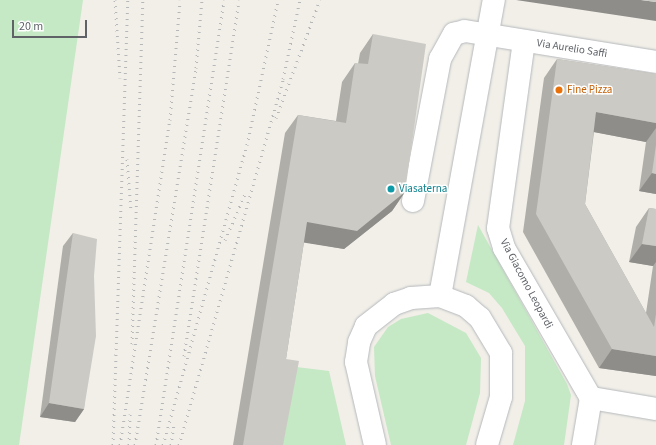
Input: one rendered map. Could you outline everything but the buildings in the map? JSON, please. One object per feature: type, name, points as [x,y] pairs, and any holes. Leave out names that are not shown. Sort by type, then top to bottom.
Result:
[{"type":"street","points":[[440,296],[494,0]]},
{"type":"street","points":[[414,201],[440,59],[446,43],[454,34],[465,31],[487,36]]},
{"type":"street","name":"Via Aurelio Saffi","points":[[487,36],[656,62]]},
{"type":"street","name":"Via Giacomo Leopardi","points":[[524,41],[498,228],[501,240],[591,398]]},
{"type":"street","points":[[375,445],[357,368],[359,342],[366,326],[394,304],[411,298],[440,296],[466,306],[480,318],[501,353],[501,397],[488,445]]},
{"type":"street","points":[[584,445],[591,398],[656,409]]},
{"type":"green space","points":[[0,0],[83,0],[19,445],[0,445]]},
{"type":"green space","points":[[478,225],[567,384],[571,395],[564,445],[513,445],[525,401],[525,346],[502,308],[489,293],[466,282]]},
{"type":"green space","points":[[428,313],[466,333],[481,358],[480,393],[466,445],[391,445],[375,376],[374,347],[388,327],[401,319]]},
{"type":"green space","points":[[288,366],[329,371],[346,445],[274,445]]},
{"type":"railway","points":[[115,0],[120,78]]},
{"type":"railway","points":[[113,445],[128,0]]},
{"type":"railway","points":[[132,344],[143,0]]},
{"type":"railway","points":[[120,445],[170,120],[180,0]]},
{"type":"railway","points":[[135,445],[196,68],[202,0]]},
{"type":"railway","points":[[156,445],[224,0]]},
{"type":"railway","points":[[184,356],[239,0]]},
{"type":"railway","points":[[163,445],[247,145],[278,0]]},
{"type":"railway","points":[[179,445],[283,79],[300,0]]},
{"type":"railway","points":[[276,118],[320,0]]},
{"type":"railway","points":[[127,159],[131,211]]},
{"type":"railway","points":[[225,240],[245,194]]},
{"type":"railway","points":[[129,445],[130,414]]},
{"type":"railway","points":[[171,445],[174,423]]},
{"type":"place","name":"Fine Pizza","points":[[559,90]]},
{"type":"place","name":"Viasaterna","points":[[391,189]]}]
